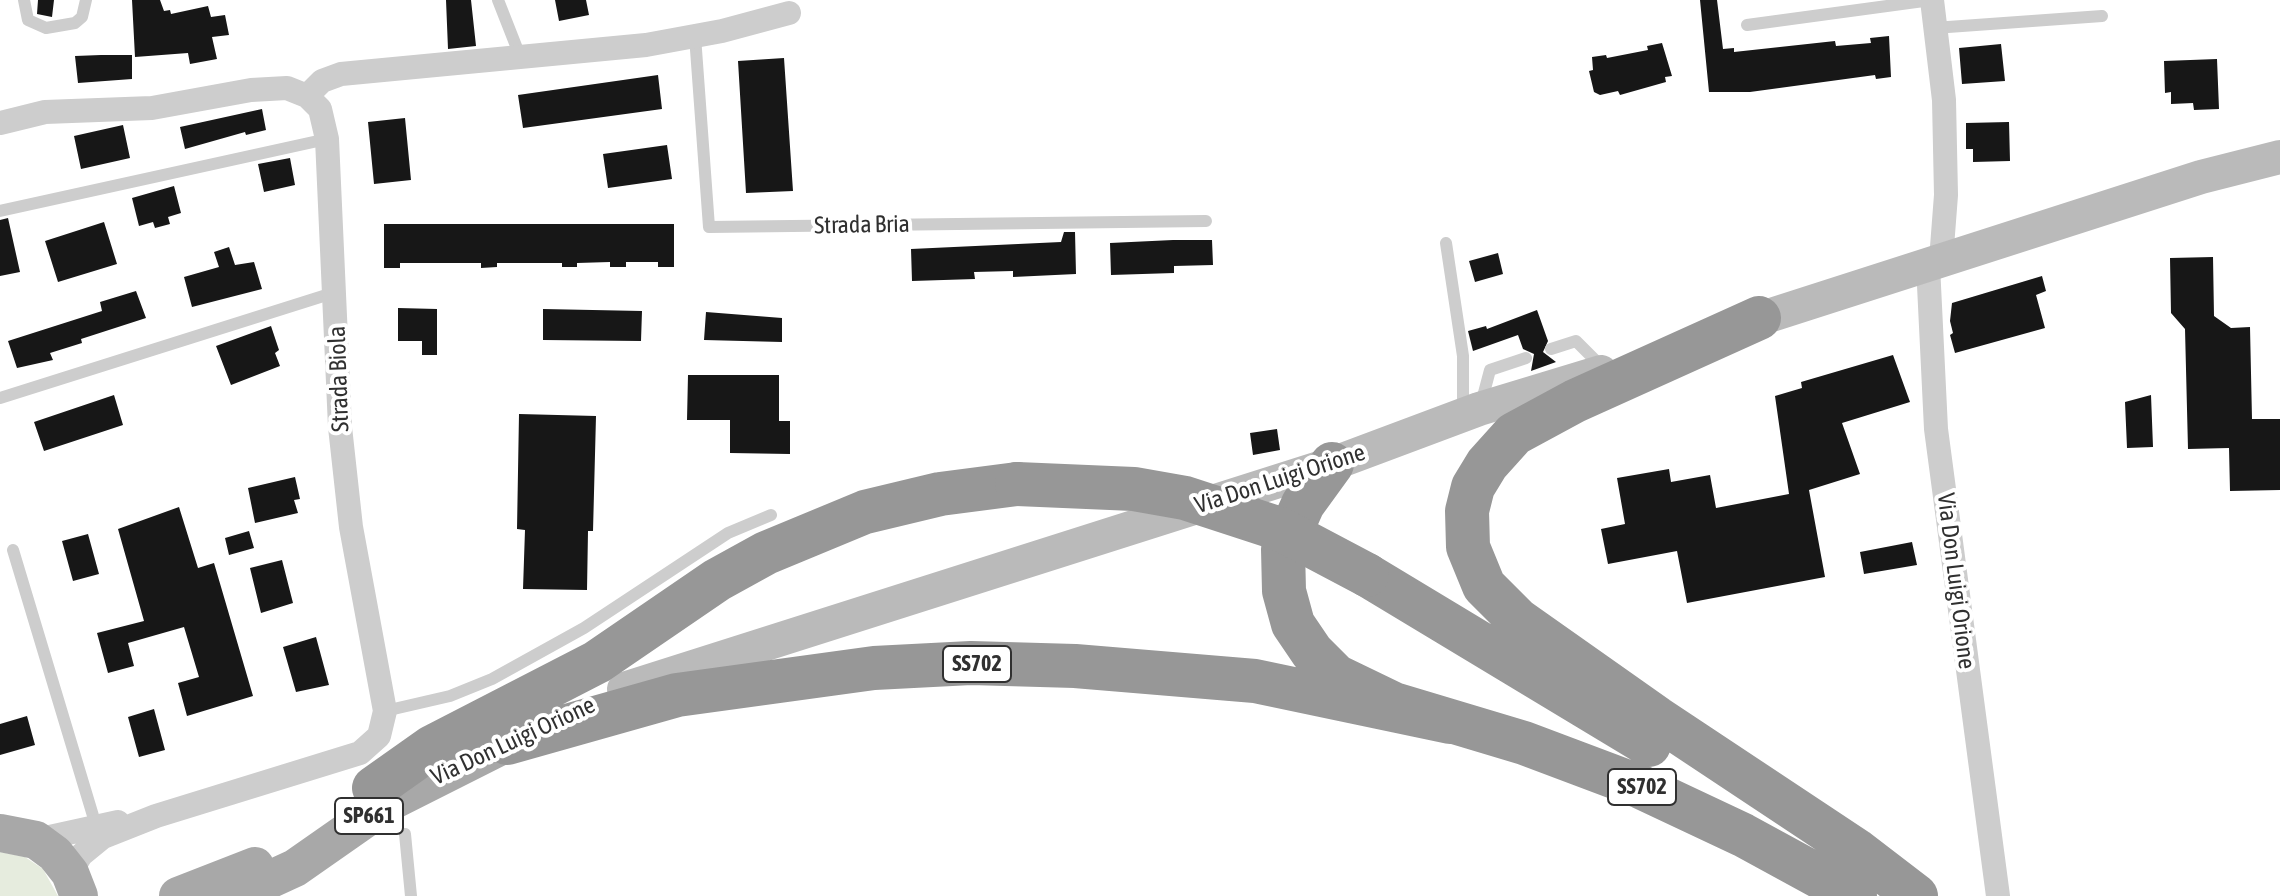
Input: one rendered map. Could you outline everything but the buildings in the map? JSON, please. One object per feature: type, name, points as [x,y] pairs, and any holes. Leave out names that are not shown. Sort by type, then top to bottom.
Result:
[{"type":"highway","name":"SS702","points":[[1759,318],[1575,401],[1514,434],[1473,487],[1467,511],[1468,547],[1484,586],[1518,620],[1657,718],[1846,871]]},
{"type":"highway","name":"SS702","points":[[1332,464],[1303,504],[1283,549],[1284,591],[1293,624],[1312,652],[1336,676],[1394,704],[1524,743],[1914,896]]},
{"type":"highway","name":"SS702","points":[[374,788],[432,747],[597,662],[717,580],[766,553],[865,512],[940,494],[1017,484],[1134,489],[1185,498],[1280,529],[1367,575],[1678,763],[1846,871]]},
{"type":"highway","name":"SS702","points":[[507,743],[677,695],[874,668],[971,663],[1075,666],[1240,680],[1450,722]]},
{"type":"main road","name":"Via Don Luigi Orione","points":[[2201,177],[2280,146]]},
{"type":"main road","name":"Via Don Luigi Orione","points":[[178,896],[245,872],[279,854],[374,788],[439,753],[510,723],[1332,464],[1471,413],[1934,262],[2201,177],[2280,157]]},
{"type":"main road","name":"Via Don Luigi Orione","points":[[234,896],[295,868],[388,803],[507,743],[629,687]]},
{"type":"main road","points":[[18,836],[55,854],[79,887]]},
{"type":"street","points":[[1932,0],[1944,100],[1946,195],[1934,262]]},
{"type":"street","points":[[0,123],[45,112],[152,108],[251,90],[287,88],[307,96],[322,81],[341,74],[646,45],[789,13]]},
{"type":"street","name":"Strada Biola","points":[[307,96],[320,109],[327,139],[340,427],[351,527],[385,711]]},
{"type":"street","name":"Via Don Luigi Orione","points":[[1934,262],[1936,429],[1998,896]]},
{"type":"street","points":[[18,836],[98,832],[360,753],[379,736],[385,711]]},
{"type":"street","points":[[79,887],[81,855],[98,832]]},
{"type":"lane","points":[[24,0],[28,20],[46,28],[75,23],[82,17],[86,0]]},
{"type":"lane","points":[[498,0],[520,56]]},
{"type":"lane","points":[[1747,25],[1932,0]]},
{"type":"lane","points":[[1934,28],[2102,16]]},
{"type":"lane","name":"Strada Bria","points":[[695,36],[709,227],[1206,221]]},
{"type":"lane","points":[[0,211],[327,139]]},
{"type":"lane","points":[[1446,243],[1471,413]]},
{"type":"lane","points":[[0,398],[336,292]]},
{"type":"lane","points":[[1551,349],[1576,341],[1605,370]]},
{"type":"lane","points":[[1471,413],[1490,370],[1526,358]]},
{"type":"lane","points":[[385,711],[450,696],[492,679],[584,628],[728,533],[771,515]]},
{"type":"lane","points":[[13,550],[98,832]]},
{"type":"lane","points":[[405,834],[411,896]]},
{"type":"shaded area","points":[[0,852],[25,857],[43,869],[58,896],[0,896]]}]
